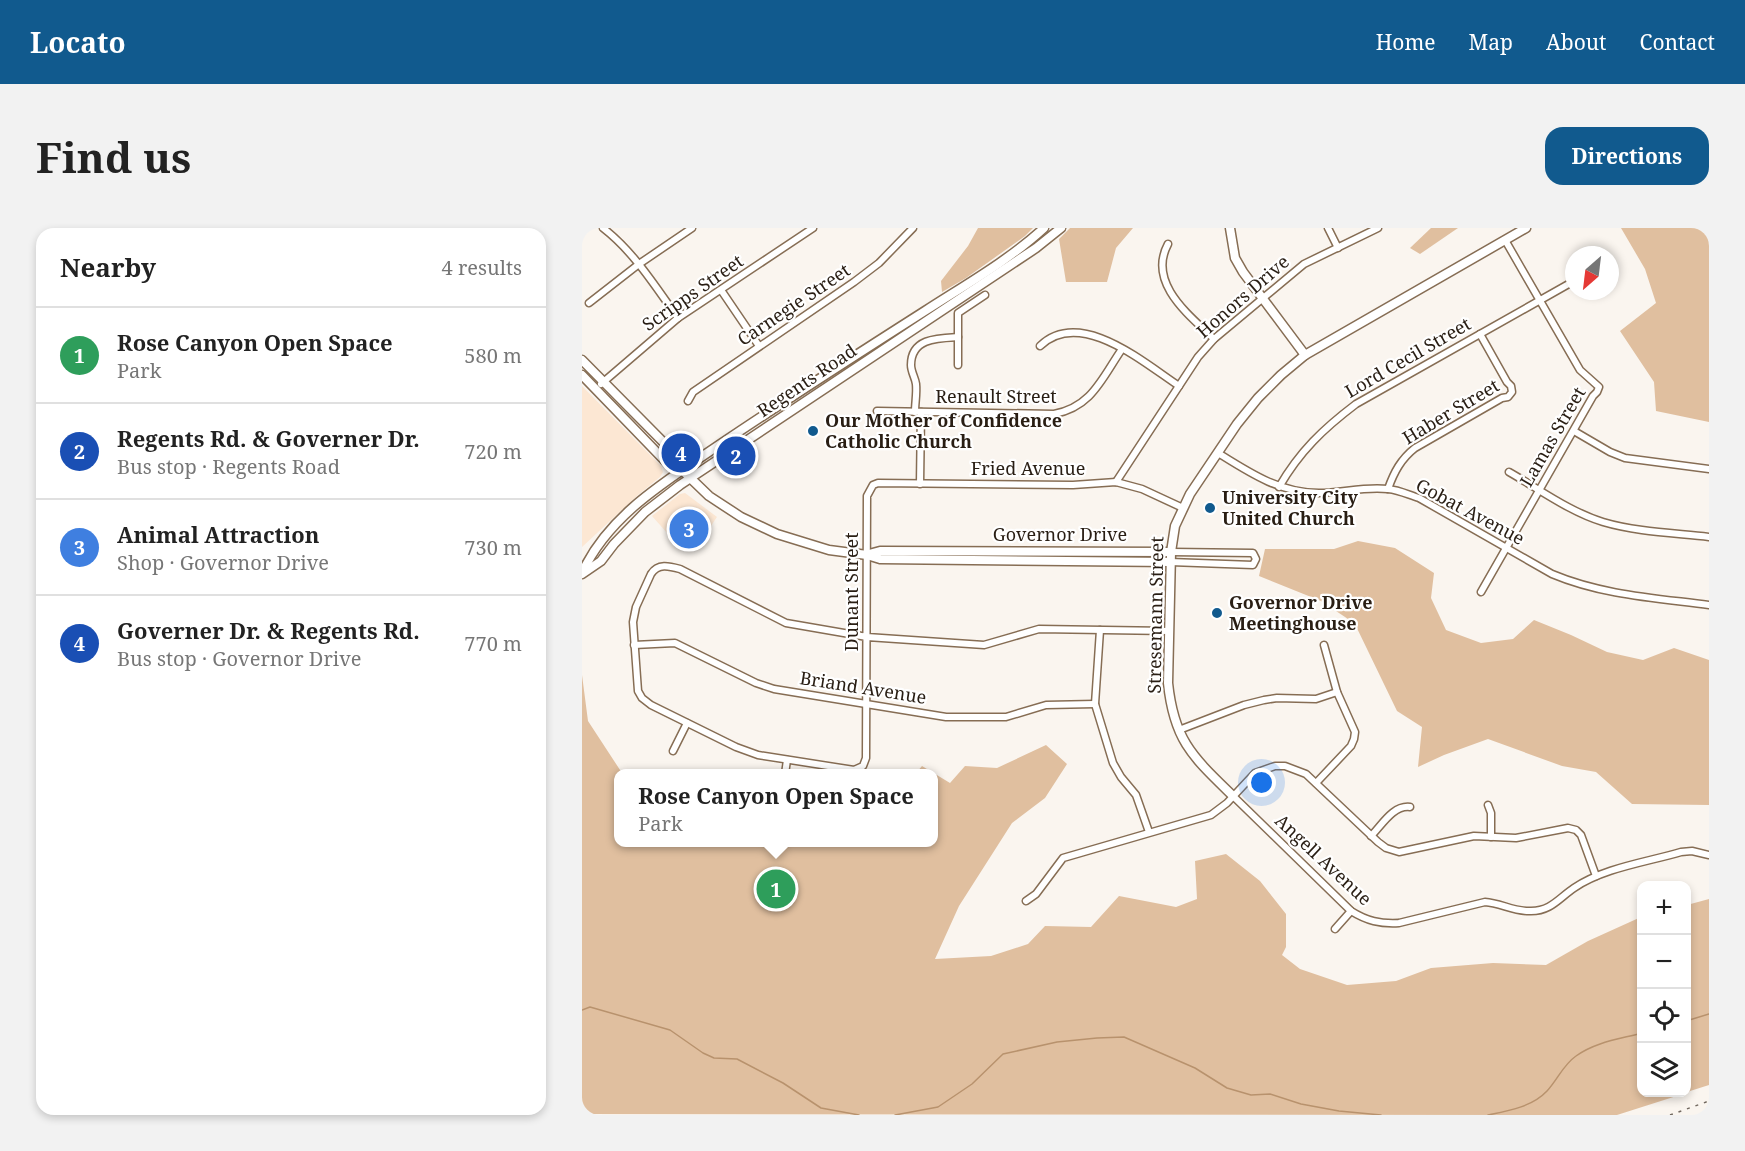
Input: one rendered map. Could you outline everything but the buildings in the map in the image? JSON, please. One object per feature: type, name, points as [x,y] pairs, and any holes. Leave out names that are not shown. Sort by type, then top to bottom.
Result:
[{"type":"street","points":[[603,228],[624,246],[678,318]]},
{"type":"street","points":[[589,303],[639,264],[692,228]]},
{"type":"street","name":"Scripps Street","points":[[596,389],[678,318],[813,228]]},
{"type":"street","name":"Carnegie Street","points":[[688,401],[693,392],[879,263],[913,228]]},
{"type":"street","name":"Regents Road","points":[[582,574],[589,557],[624,515],[650,493],[996,265],[1044,228]]},
{"type":"street","name":"Regents Road","points":[[582,574],[602,561],[614,544],[645,512],[691,478],[1036,248],[1061,228]]},
{"type":"street","points":[[1230,228],[1235,258],[1243,272],[1305,355]]},
{"type":"street","points":[[1328,228],[1338,248]]},
{"type":"street","name":"Honors Drive","points":[[1116,482],[1198,357],[1214,339],[1304,264],[1378,228]]},
{"type":"street","name":"Stresemann Street","points":[[1233,796],[1196,760],[1185,745],[1173,717],[1168,683],[1170,562],[1175,526],[1183,508],[1218,453],[1258,398],[1305,355],[1526,228]]},
{"type":"street","name":"Lamas Street","points":[[1481,592],[1599,387],[1580,370],[1505,240]]},
{"type":"street","points":[[1168,244],[1162,255],[1162,268],[1172,296],[1182,309],[1214,339]]},
{"type":"street","name":"Lord Cecil Street","points":[[1279,487],[1293,462],[1311,442],[1330,423],[1356,404],[1565,286]]},
{"type":"street","points":[[721,290],[759,346]]},
{"type":"street","points":[[958,365],[958,313],[985,295]]},
{"type":"street","points":[[1040,346],[1048,338],[1077,333],[1095,335],[1109,340],[1179,386]]},
{"type":"street","name":"Haber Street","points":[[1388,489],[1393,474],[1405,456],[1415,448],[1508,397],[1512,392],[1511,386],[1480,334]]},
{"type":"street","points":[[920,484],[918,412],[916,383],[911,364],[912,355],[925,341],[935,338],[958,338]]},
{"type":"street","name":"Renault Street","points":[[877,411],[1054,414],[1069,411],[1089,397],[1122,349]]},
{"type":"street","name":"Governor Drive","points":[[582,360],[683,462],[682,470]]},
{"type":"street","name":"Governor Drive","points":[[582,375],[670,466],[682,470],[709,496],[741,517],[777,534],[829,550],[880,559],[1253,565],[1256,559],[1253,554],[1171,552],[880,551],[867,555]]},
{"type":"street","points":[[1574,431],[1625,458],[1709,469]]},
{"type":"street","name":"Gobat Avenue","points":[[1218,453],[1258,478],[1279,487],[1319,493],[1388,489],[1419,498],[1552,574],[1596,590],[1709,604]]},
{"type":"street","points":[[1509,472],[1584,515],[1602,521],[1624,527],[1709,537]]},
{"type":"street","name":"Fried Avenue","points":[[870,489],[878,483],[1073,485],[1116,482],[1142,489],[1183,508]]},
{"type":"street","name":"Dunant Street","points":[[856,769],[863,766],[866,758],[867,496],[870,489]]},
{"type":"street","points":[[786,769],[787,760],[758,755],[736,747],[642,698],[638,691],[633,622],[636,607],[654,569],[659,566],[680,569],[786,623],[867,637],[984,645],[1040,629],[1169,631]]},
{"type":"street","points":[[1100,630],[1095,704],[1113,762],[1121,777],[1136,795],[1149,832]]},
{"type":"street","name":"Briand Avenue","points":[[634,645],[675,643],[765,686],[946,717],[1006,717],[1046,705],[1095,704]]},
{"type":"street","points":[[1316,783],[1351,746],[1354,739],[1353,724],[1337,692],[1324,645]]},
{"type":"street","points":[[1179,730],[1244,705],[1264,700],[1316,699],[1337,692]]},
{"type":"street","points":[[673,751],[687,723]]},
{"type":"street","name":"Dunant Street","points":[[787,760],[847,769]]},
{"type":"street","points":[[1026,901],[1036,894],[1063,858],[1211,815],[1218,811],[1256,773],[1275,766],[1295,769],[1306,774],[1386,848],[1399,852],[1474,836],[1516,838],[1568,828],[1576,830],[1581,835],[1596,876]]},
{"type":"street","name":"Angell Avenue","points":[[1233,796],[1351,910],[1370,921],[1385,924],[1399,923],[1485,902],[1497,903],[1515,910],[1546,909],[1572,889],[1596,876],[1681,852],[1692,851],[1709,855]]},
{"type":"street","points":[[1488,805],[1491,813],[1491,837]]},
{"type":"street","points":[[1371,836],[1395,811],[1402,806],[1410,807]]},
{"type":"street","points":[[1335,929],[1351,910]]},
{"type":"shaded area","points":[[978,228],[1033,228],[966,278],[942,292],[941,281],[968,246]]},
{"type":"shaded area","points":[[1070,228],[1133,228],[1116,248],[1107,282],[1066,282],[1059,239]]},
{"type":"shaded area","points":[[1431,228],[1458,228],[1420,254],[1410,248]]},
{"type":"shaded area","points":[[1621,228],[1709,228],[1709,422],[1656,411],[1654,382],[1620,331],[1656,303],[1645,269]]},
{"type":"shaded area","points":[[582,386],[661,466],[663,472],[582,547]]},
{"type":"shaded area","points":[[685,493],[717,517],[702,539],[668,534],[652,516],[680,494]]},
{"type":"shaded area","points":[[1358,541],[1395,548],[1434,573],[1431,598],[1446,630],[1481,643],[1513,639],[1534,620],[1607,652],[1643,660],[1674,648],[1709,660],[1709,805],[1632,804],[1596,772],[1562,766],[1488,739],[1418,767],[1422,727],[1397,711],[1353,620],[1321,601],[1259,576],[1265,549],[1334,549]]},
{"type":"shaded area","points":[[582,675],[588,721],[619,769],[614,769],[614,847],[938,847],[938,776],[950,783],[965,766],[997,768],[1046,745],[1067,764],[1045,798],[1012,823],[959,906],[935,959],[991,956],[1028,944],[1045,926],[1091,927],[1119,896],[1176,907],[1197,899],[1195,861],[1226,854],[1260,881],[1286,914],[1286,947],[1282,955],[1300,969],[1347,985],[1396,981],[1431,968],[1493,963],[1546,965],[1588,941],[1637,919],[1637,1097],[1673,1097],[1617,1115],[582,1114]]},
{"type":"shaded area","points":[[1709,899],[1709,1085],[1691,1091],[1691,935],[1691,904]]},
{"type":"waterway","points":[[582,1010],[590,1007],[670,1030],[703,1053],[714,1058],[737,1059],[783,1083],[821,1108],[859,1115]]},
{"type":"waterway","points":[[1691,1019],[1709,1014]]},
{"type":"waterway","points":[[1488,1115],[1519,1108],[1534,1101],[1547,1091],[1568,1064],[1583,1051],[1637,1034]]},
{"type":"waterway","points":[[895,1115],[938,1107],[972,1084],[1003,1054],[1057,1042],[1124,1037],[1195,1068],[1227,1088],[1251,1095],[1270,1094],[1301,1104],[1339,1111],[1381,1115]]},
{"type":"railway","points":[[1670,1115],[1709,1101]]},
{"type":"place","name":"Our Mother of Confidence Catholic Church","points":[[813,431]]},
{"type":"place","name":"Governer Dr. & Regents Rd.","points":[[681,453]]},
{"type":"place","name":"Regents Rd. & Governer Dr.","points":[[736,456]]},
{"type":"place","name":"University City United Church","points":[[1210,508]]},
{"type":"place","name":"Animal Attraction","points":[[689,529]]},
{"type":"place","name":"Governor Drive Meetinghouse","points":[[1217,613]]},
{"type":"place","name":"Rose Canyon Open Space","points":[[776,889]]}]
